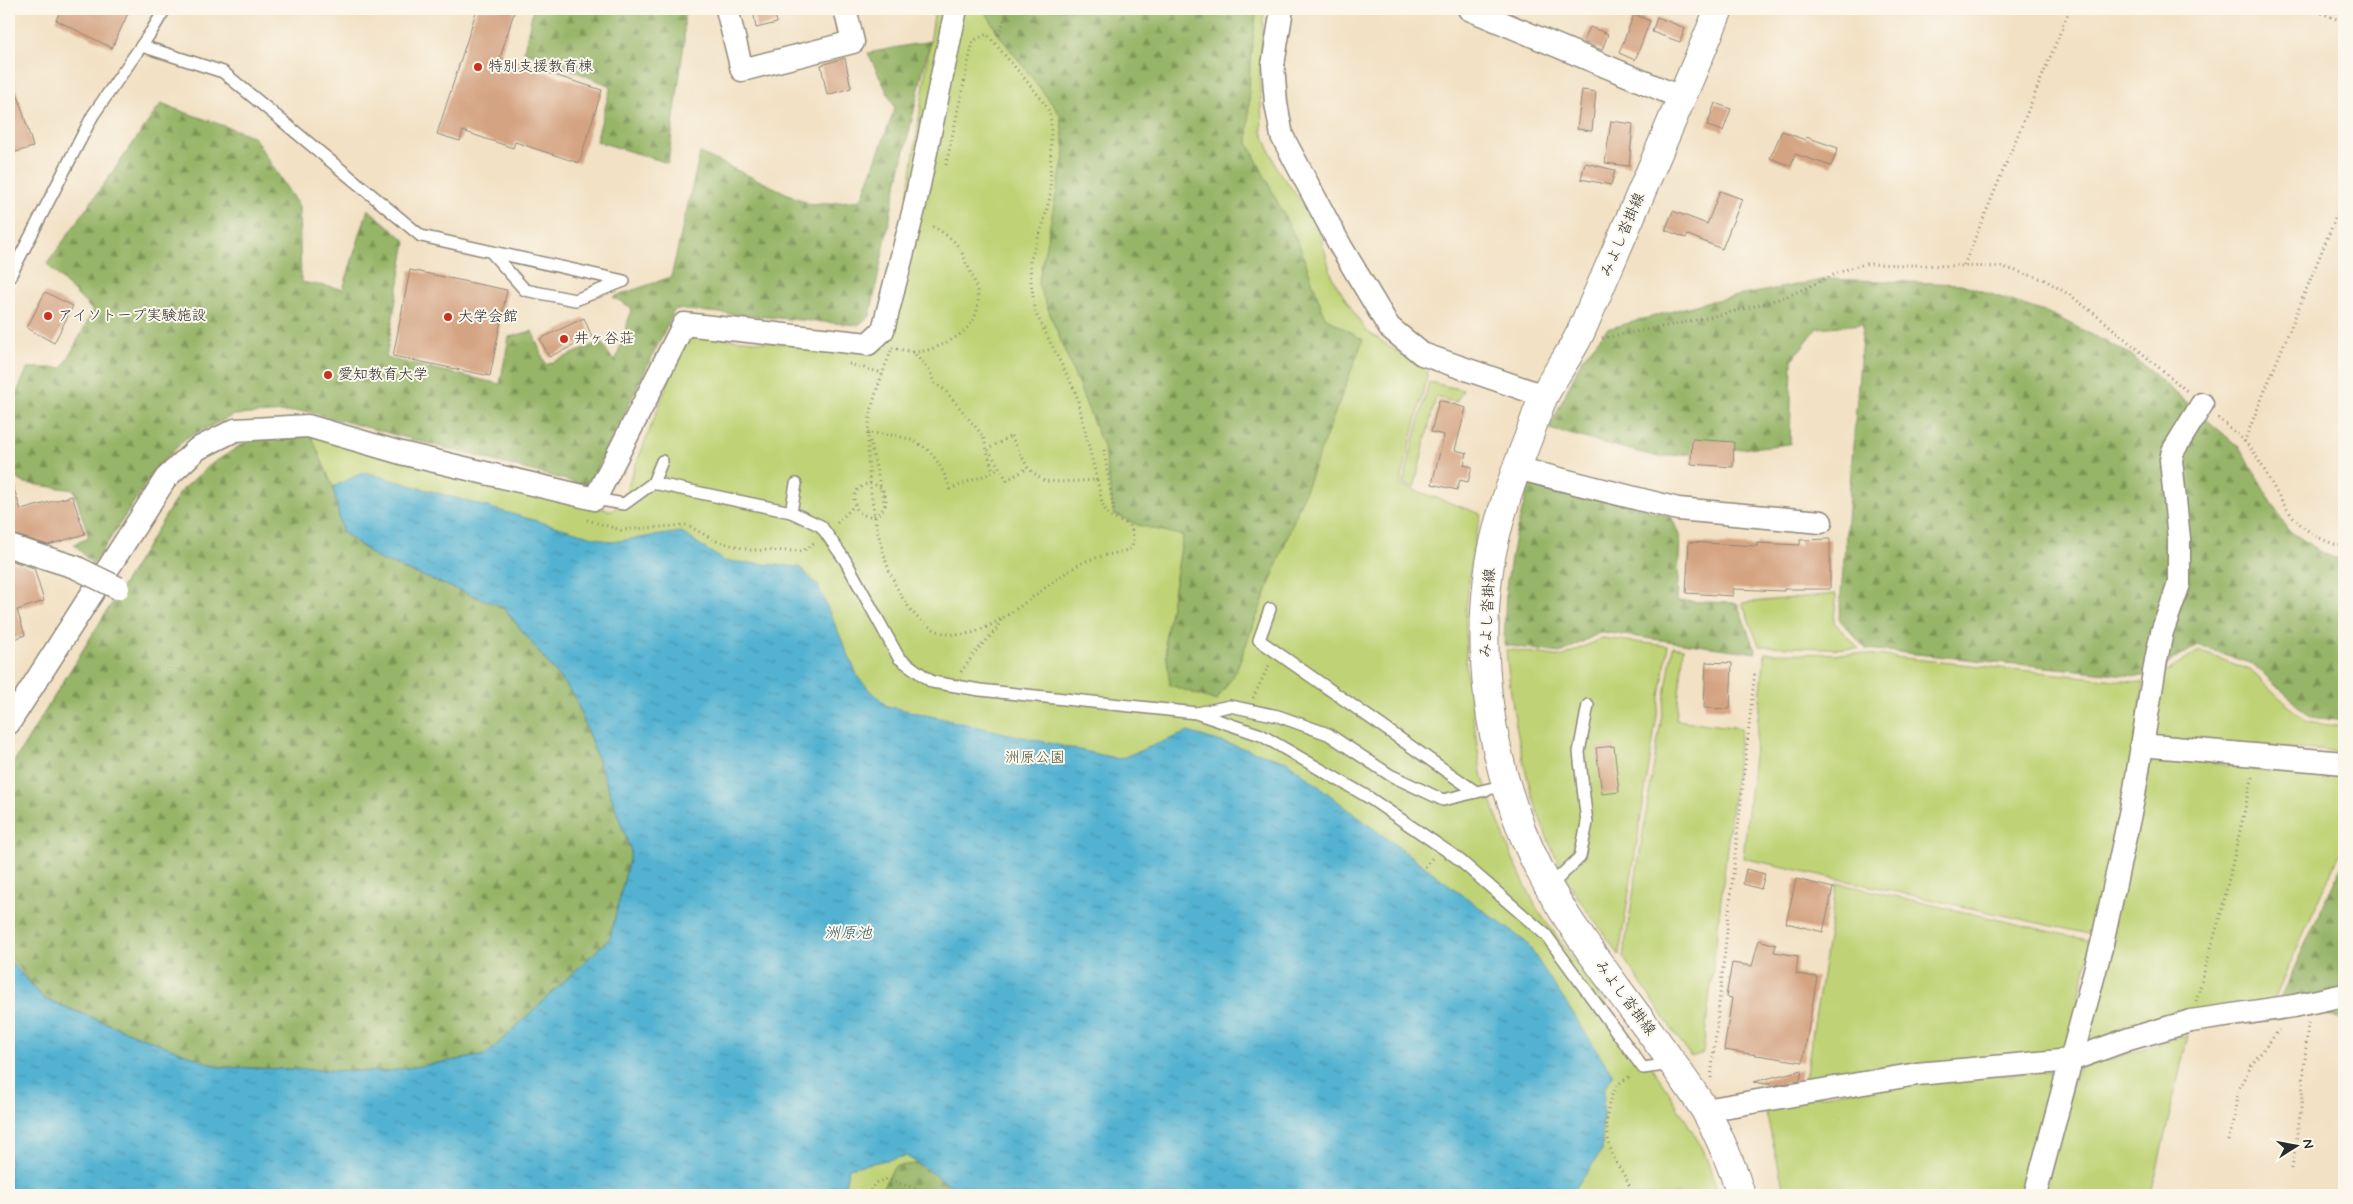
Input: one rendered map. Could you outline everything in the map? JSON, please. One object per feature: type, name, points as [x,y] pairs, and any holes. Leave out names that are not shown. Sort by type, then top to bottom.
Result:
[{"type":"main road","name":"みよし沓掛線","points":[[1719,9],[1580,334],[1544,396],[1516,468],[1492,554],[1486,608],[1485,654],[1489,704],[1506,785],[1522,833],[1548,888],[1583,942],[1705,1110],[1720,1137],[1741,1195]]},
{"type":"street","points":[[727,9],[742,70],[853,42],[845,9]]},
{"type":"street","points":[[9,723],[166,478],[197,449],[235,430],[308,426],[401,453],[595,500],[684,324],[868,344],[883,330],[914,209],[956,9]]},
{"type":"street","points":[[1282,9],[1273,65],[1276,103],[1282,136],[1341,247],[1389,327],[1422,354],[1544,396]]},
{"type":"street","points":[[1469,9],[1682,98]]},
{"type":"street","points":[[2035,1195],[2102,944],[2122,854],[2162,632],[2173,606],[2179,584],[2179,539],[2171,460],[2173,451],[2202,404]]},
{"type":"street","points":[[1516,468],[1678,509],[1821,522]]},
{"type":"street","points":[[9,546],[75,567],[118,588]]},
{"type":"street","points":[[2141,745],[2257,757],[2344,763]]},
{"type":"street","points":[[1705,1110],[1917,1074],[2071,1060],[2129,1039],[2191,1021],[2301,1005],[2344,995]]},
{"type":"lane","points":[[9,278],[93,115],[142,46],[165,9]]},
{"type":"lane","points":[[142,46],[223,72],[421,236],[624,282],[575,300],[525,290],[491,252]]},
{"type":"lane","points":[[595,500],[624,504],[653,484],[662,461]]},
{"type":"lane","points":[[653,484],[791,512],[821,526],[844,560],[899,658],[932,682],[980,690],[1196,713],[1261,735],[1368,797],[1456,857],[1546,935],[1644,1068],[1673,1064]]},
{"type":"lane","points":[[791,512],[796,484]]},
{"type":"lane","points":[[1270,609],[1259,640],[1476,792]]},
{"type":"lane","points":[[1548,888],[1580,857],[1587,823],[1579,752],[1588,705]]},
{"type":"lane","points":[[1196,713],[1230,706],[1278,716],[1328,734],[1390,775],[1443,800],[1506,785]]},
{"type":"path","points":[[999,35],[1008,9]]},
{"type":"path","points":[[1964,265],[2070,9]]},
{"type":"path","points":[[2312,9],[2344,22]]},
{"type":"path","points":[[895,340],[871,413],[868,433],[869,483],[886,564],[902,596],[918,619],[934,629],[948,633],[966,634],[1002,617],[1082,563],[1121,553],[1132,548],[1134,538],[1129,526],[1106,513],[1076,393],[1036,314],[1030,261],[1050,197],[1051,122],[1049,111],[1040,97],[987,34],[973,41],[944,172]]},
{"type":"path","points":[[2244,442],[2344,197]]},
{"type":"path","points":[[926,233],[932,216]]},
{"type":"path","points":[[892,348],[922,352],[940,346],[964,332],[978,304],[979,293],[976,280],[957,245],[929,224]]},
{"type":"path","points":[[1580,334],[1595,339],[1750,308],[1781,298],[1848,268],[1866,264],[2003,267],[2042,279],[2070,296],[2105,322],[2244,442],[2253,452],[2291,517],[2317,537],[2344,547]]},
{"type":"path","points":[[913,352],[931,372],[933,382],[945,390],[983,436],[993,472]]},
{"type":"path","points":[[844,363],[883,373]]},
{"type":"path","points":[[868,433],[884,434],[912,440],[932,451],[940,464],[950,489],[993,472],[999,467]]},
{"type":"path","points":[[868,433],[885,506]]},
{"type":"path","points":[[1028,468],[1007,480],[988,449],[1011,436],[1028,468],[1044,481],[1097,480]]},
{"type":"path","points":[[1104,450],[1114,514]]},
{"type":"path","points":[[827,534],[854,506],[854,496],[859,487],[869,483],[879,486],[883,490],[885,506],[882,511],[873,516],[862,514],[854,506]]},
{"type":"path","points":[[955,685],[976,651],[997,629],[1002,617]]},
{"type":"path","points":[[1247,710],[1275,652]]},
{"type":"path","points":[[1705,1110],[1714,1058],[1756,672]]},
{"type":"path","points":[[2191,1021],[2222,909],[2257,757]]},
{"type":"path","points":[[2228,1140],[2234,1117],[2237,1091],[2253,1063],[2291,1014],[2301,1005]]},
{"type":"path","points":[[2292,1168],[2301,1109],[2301,1005]]},
{"type":"path","points":[[1629,1195],[1628,1180],[1616,1164],[1608,1144],[1609,1102],[1617,1085],[1644,1068]]},
{"type":"path","points":[[868,1195],[875,1183],[887,1180],[933,1195]]},
{"type":"green space","points":[[533,9],[684,9],[684,43],[668,163],[596,141],[611,86],[524,51]]},
{"type":"green space","name":"洲原公園","points":[[935,9],[1264,9],[1260,74],[1262,131],[1277,169],[1316,221],[1333,279],[1365,330],[1428,372],[1400,485],[1481,514],[1472,554],[1466,610],[1466,667],[1481,772],[1500,826],[1515,864],[1537,909],[1667,1089],[1703,1149],[1719,1195],[9,1195],[9,770],[181,491],[210,465],[311,435],[612,511],[622,500],[687,335],[873,352],[886,344]]},
{"type":"green space","points":[[984,9],[1257,9],[1250,61],[1248,143],[1300,247],[1325,317],[1363,340],[1236,671],[1216,701],[1170,685],[1165,640],[1183,536],[1138,525],[1114,514],[1104,449],[1038,284],[1065,151],[1060,114],[999,35]]},
{"type":"green space","points":[[930,41],[894,197],[870,316],[858,325],[675,309],[589,486],[305,411],[234,415],[186,438],[154,471],[93,565],[74,544],[89,538],[74,490],[24,483],[9,474],[9,408],[28,368],[63,368],[93,311],[47,264],[161,104],[253,136],[299,207],[301,282],[343,289],[368,209],[406,241],[386,358],[500,384],[509,337],[532,331],[546,365],[601,342],[615,363],[632,308],[613,297],[671,277],[700,153],[812,205],[861,200],[895,108],[868,53]]},
{"type":"green space","points":[[1827,279],[1961,284],[2053,315],[2130,354],[2240,448],[2288,530],[2323,553],[2344,562],[2344,721],[2311,717],[2253,664],[2198,645],[2147,677],[1866,649],[1839,619],[1863,324],[1817,328],[1792,360],[1790,444],[1658,457],[1549,429],[1582,359],[1607,329],[1706,302]]},
{"type":"green space","points":[[1429,382],[1463,390],[1456,402],[1436,397],[1414,488],[1403,484]]},
{"type":"green space","points":[[311,435],[333,487],[342,532],[378,559],[503,607],[575,697],[631,851],[610,938],[486,1055],[383,1072],[219,1067],[43,998],[9,954],[9,770],[181,491],[210,465],[252,438]]},
{"type":"green space","points":[[1531,478],[1671,516],[1680,537],[1677,601],[1737,603],[1756,653],[1601,632],[1561,653],[1504,645],[1506,587],[1515,536]]},
{"type":"green space","points":[[1836,594],[1834,622],[1859,649],[1759,646],[1742,603]]},
{"type":"green space","points":[[1602,638],[1668,646],[1619,955],[1575,893],[1559,865],[1546,835],[1519,744],[1506,649],[1562,657]]},
{"type":"green space","points":[[1673,646],[1684,648],[1676,720],[1741,728],[1703,1053],[1691,1057],[1623,957]]},
{"type":"green space","points":[[2199,651],[2250,670],[2306,722],[2344,727],[2344,752],[2149,739],[2159,677]]},
{"type":"green space","points":[[1765,653],[1865,654],[2144,683],[2118,840],[2093,935],[1743,858]]},
{"type":"green space","points":[[2145,752],[2260,771],[2344,770],[2344,844],[2270,1008],[2078,1053]]},
{"type":"green space","points":[[2344,861],[2344,1021],[2280,998]]},
{"type":"green space","points":[[1837,883],[2092,941],[2065,1056],[1804,1086]]},
{"type":"green space","points":[[2188,1035],[2151,1195],[2043,1195],[2077,1069]]},
{"type":"green space","points":[[2057,1071],[2026,1195],[1785,1195],[1764,1104],[1916,1081]]},
{"type":"green space","points":[[937,1162],[979,1195],[878,1195],[895,1166]]},
{"type":"water","name":"洲原池","points":[[364,472],[611,542],[681,532],[724,561],[800,567],[818,586],[859,679],[887,706],[1119,759],[1188,732],[1287,761],[1354,814],[1526,942],[1613,1075],[1604,1089],[1602,1151],[1571,1195],[965,1195],[906,1156],[849,1168],[843,1195],[9,1195],[9,959],[44,999],[219,1067],[383,1072],[486,1055],[610,938],[631,851],[575,697],[503,607],[378,559],[342,531],[333,487]]},
{"type":"building","points":[[61,9],[130,9],[112,48],[56,20]]},
{"type":"building","points":[[477,9],[515,9],[500,58],[602,90],[579,163],[515,142],[513,148],[463,131],[460,141],[437,134]]},
{"type":"building","points":[[753,9],[774,9],[777,23],[756,28]]},
{"type":"building","points":[[1634,14],[1650,21],[1635,60],[1619,53]]},
{"type":"building","points":[[1657,17],[1685,28],[1680,42],[1652,32]]},
{"type":"building","points":[[1590,27],[1608,34],[1602,50],[1583,42]]},
{"type":"building","points":[[845,58],[851,88],[827,95],[821,65]]},
{"type":"building","points":[[9,78],[13,78],[33,147],[9,154]]},
{"type":"building","points":[[1582,90],[1596,92],[1592,131],[1577,129]]},
{"type":"building","points":[[1715,103],[1731,109],[1723,131],[1707,126]]},
{"type":"building","points":[[1611,121],[1633,124],[1629,166],[1605,163]]},
{"type":"building","points":[[1782,131],[1805,140],[1806,137],[1838,148],[1831,166],[1795,154],[1791,166],[1770,158]]},
{"type":"building","points":[[1585,163],[1615,170],[1611,185],[1581,179]]},
{"type":"building","points":[[1720,191],[1742,199],[1722,249],[1688,235],[1686,238],[1665,230],[1673,211],[1707,224]]},
{"type":"building","points":[[410,270],[507,290],[490,376],[393,356]]},
{"type":"building","points":[[45,292],[73,306],[54,343],[27,328]]},
{"type":"building","points":[[584,318],[592,337],[549,357],[540,339]]},
{"type":"building","points":[[1439,400],[1466,408],[1455,450],[1467,453],[1464,465],[1472,467],[1468,482],[1460,480],[1457,490],[1432,484],[1444,435],[1431,432]]},
{"type":"building","points":[[1692,439],[1734,442],[1733,467],[1691,464]]},
{"type":"building","points":[[9,483],[12,483],[21,510],[72,496],[85,534],[48,545],[9,533]]},
{"type":"building","points":[[1830,539],[1830,589],[1784,589],[1784,591],[1733,589],[1733,596],[1686,593],[1689,542],[1757,546],[1757,543],[1800,545],[1800,540]]},
{"type":"building","points":[[9,560],[34,568],[44,601],[17,610],[25,635],[9,641]]},
{"type":"building","points":[[1706,662],[1732,663],[1730,709],[1704,708]]},
{"type":"building","points":[[1614,746],[1619,792],[1602,794],[1596,748]]},
{"type":"building","points":[[1746,869],[1765,874],[1761,889],[1743,884]]},
{"type":"building","points":[[1796,879],[1833,888],[1823,932],[1786,923]]},
{"type":"building","points":[[1759,940],[1776,945],[1774,952],[1798,956],[1796,974],[1817,977],[1803,1062],[1724,1050],[1732,998],[1726,997],[1732,963],[1752,966]]},
{"type":"building","points":[[1802,1070],[1800,1081],[1774,1085],[1753,1082]]},
{"type":"place","name":"特別支援教育棟","points":[[478,67]]},
{"type":"place","name":"アイソトープ実験施設","points":[[48,316]]},
{"type":"place","name":"大学会館","points":[[448,317]]},
{"type":"place","name":"井ヶ谷荘","points":[[564,339]]},
{"type":"place","name":"愛知教育大学","points":[[328,375]]}]
